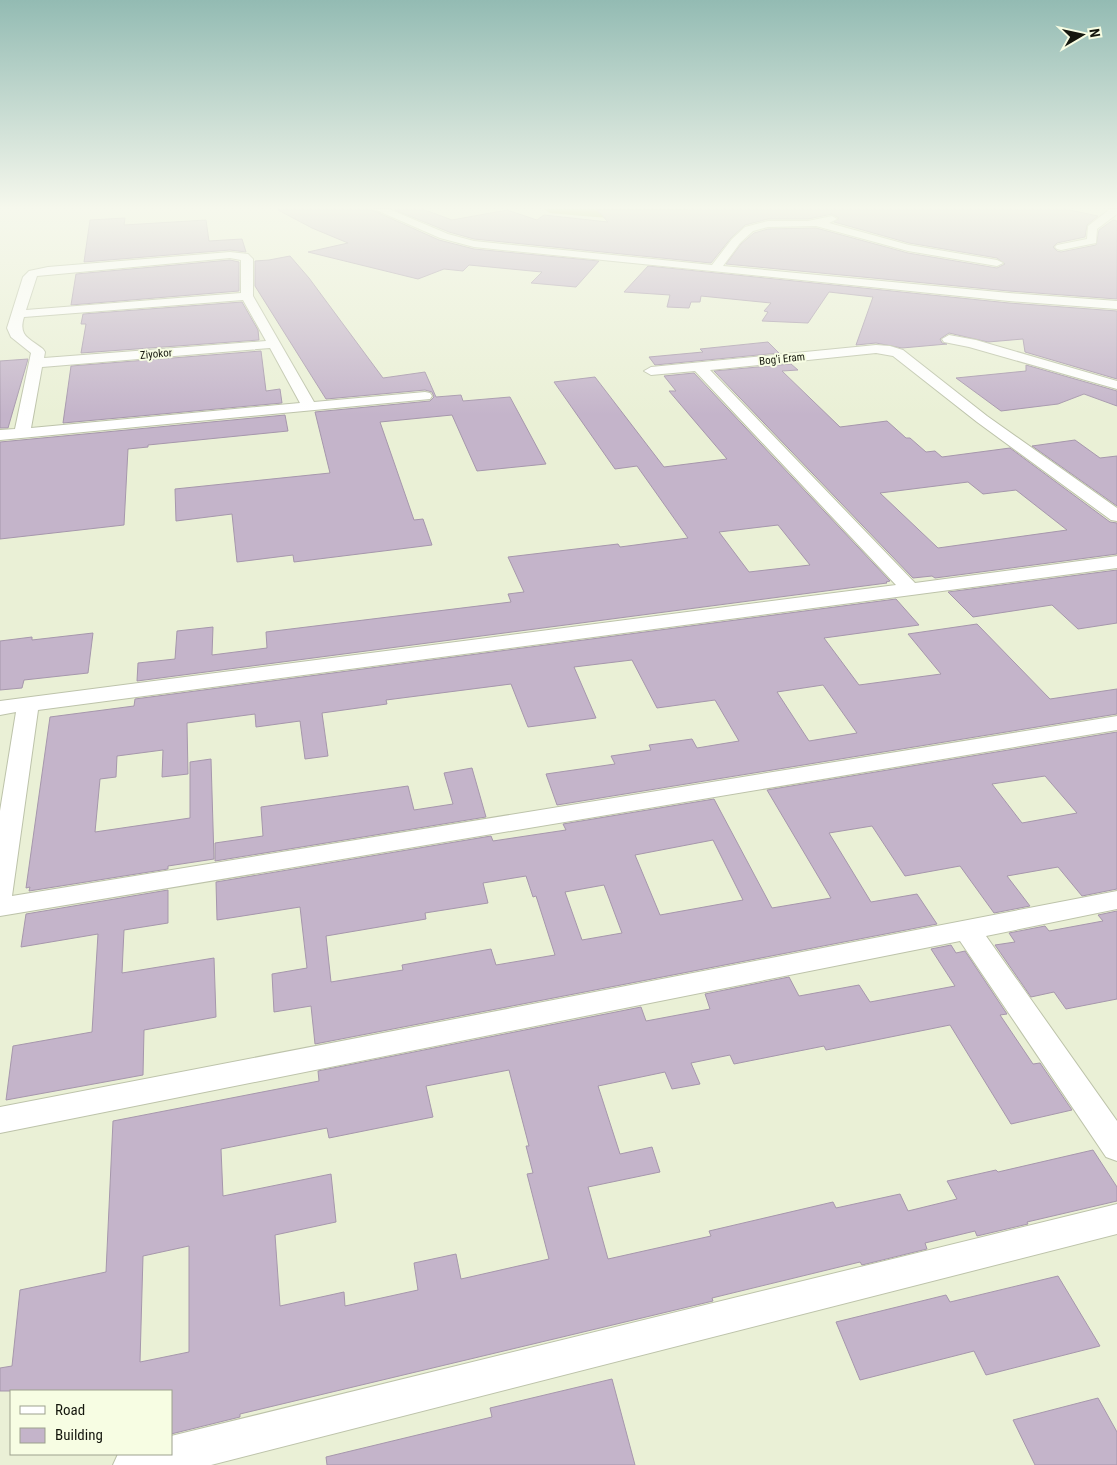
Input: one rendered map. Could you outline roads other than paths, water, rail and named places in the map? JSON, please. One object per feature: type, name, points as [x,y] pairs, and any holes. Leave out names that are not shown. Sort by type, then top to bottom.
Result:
[{"type":"street","points":[[22,433],[38,352],[14,331],[30,277]]},
{"type":"street","points":[[247,277],[247,296],[310,407]]},
{"type":"street","points":[[811,277],[1009,297],[1117,305]]},
{"type":"street","points":[[18,314],[247,296]]},
{"type":"street","points":[[949,339],[971,343],[1117,385]]},
{"type":"street","name":"Ziyokor","points":[[37,363],[275,344]]},
{"type":"street","name":"Bog'i Eram","points":[[651,372],[876,349],[890,350],[898,353],[982,419],[1117,516]]},
{"type":"street","points":[[699,367],[911,590]]},
{"type":"street","points":[[0,435],[425,396]]},
{"type":"street","points":[[0,708],[1117,562]]},
{"type":"street","points":[[0,893],[28,705]]},
{"type":"street","points":[[0,907],[1117,723]]},
{"type":"street","points":[[0,1120],[1117,900]]},
{"type":"street","points":[[967,930],[1117,1147]]},
{"type":"street","points":[[133,1465],[1117,1219]]}]
